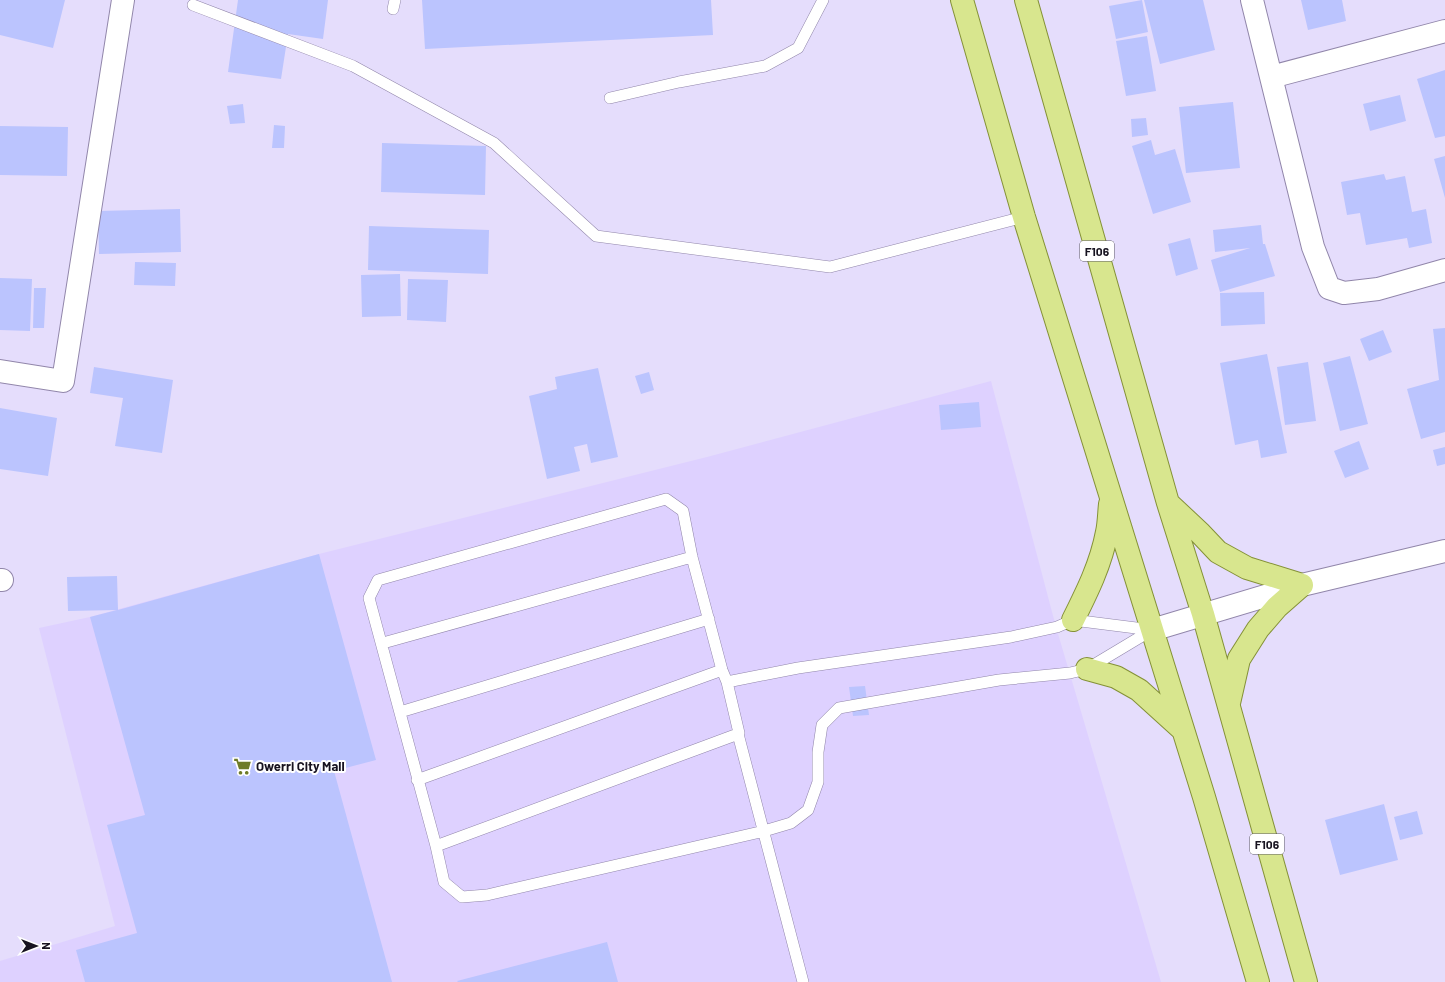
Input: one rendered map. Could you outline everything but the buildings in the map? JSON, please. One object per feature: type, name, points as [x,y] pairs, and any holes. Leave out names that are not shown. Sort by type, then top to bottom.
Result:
[{"type":"main road","points":[[962,0],[1024,217],[1111,493],[1204,797],[1258,982]]},
{"type":"main road","name":"F106","points":[[1026,0],[1168,503],[1229,706],[1306,982]]},
{"type":"main road","points":[[1073,620],[1091,584],[1108,532],[1111,493]]},
{"type":"main road","points":[[1168,503],[1218,552],[1247,568],[1302,585]]},
{"type":"main road","points":[[1229,706],[1239,659],[1258,628],[1277,607],[1302,585]]},
{"type":"main road","points":[[1087,669],[1116,677],[1139,690],[1183,730]]},
{"type":"street","points":[[0,371],[63,381],[124,0]]},
{"type":"street","points":[[1252,0],[1313,247],[1329,288],[1344,293],[1378,289],[1445,270]]},
{"type":"street","points":[[1271,77],[1445,31]]},
{"type":"street","points":[[1152,630],[1302,585],[1445,550]]},
{"type":"lane","points":[[610,98],[679,82],[765,66],[798,48],[823,0]]},
{"type":"lane","points":[[193,5],[353,66],[494,143],[596,236],[830,267],[1024,217]]},
{"type":"lane","points":[[803,982],[764,831],[738,734],[727,682],[722,670],[692,557],[683,511],[666,499],[378,580],[370,598],[383,643],[417,780],[436,846],[444,882],[462,897],[487,895],[764,831],[791,823],[808,810],[818,782],[818,752],[822,726],[839,708],[999,680],[1070,673],[1087,669],[1152,630]]},
{"type":"lane","points":[[383,643],[692,557]]},
{"type":"lane","points":[[400,712],[709,619]]},
{"type":"lane","points":[[727,682],[798,668],[1011,637],[1056,627],[1073,620],[1152,630]]},
{"type":"lane","points":[[417,780],[722,670]]},
{"type":"lane","points":[[436,846],[738,734]]},
{"type":"shaded area","points":[[991,381],[1056,627],[1161,982],[0,982],[0,961],[115,926],[39,628],[90,617],[319,554],[707,457]]},
{"type":"place","name":"Owerri City Mall","points":[[243,766]]}]
